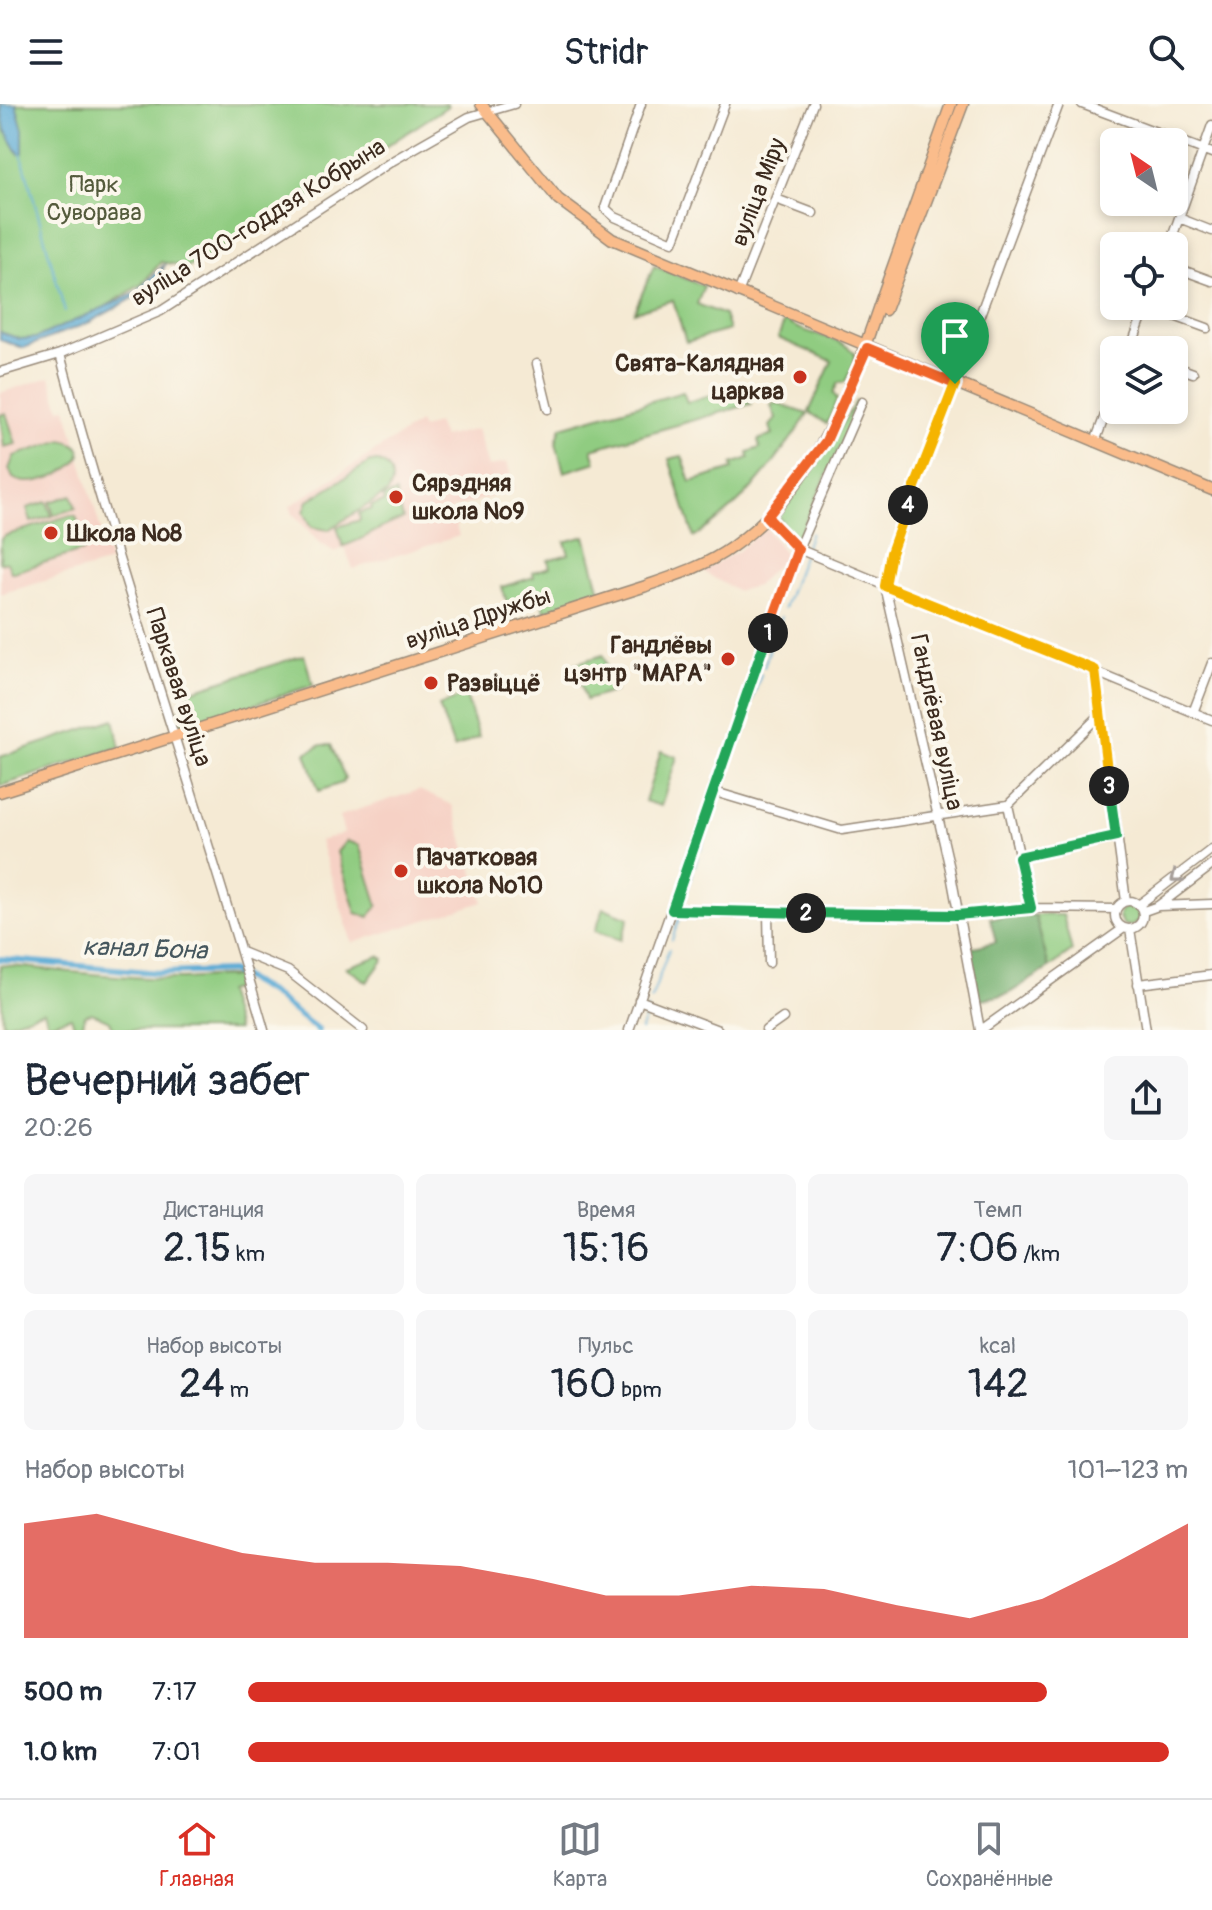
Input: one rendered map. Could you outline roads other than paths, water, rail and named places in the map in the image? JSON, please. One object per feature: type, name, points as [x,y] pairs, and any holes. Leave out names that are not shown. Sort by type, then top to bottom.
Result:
[{"type":"main road","name":"вуліца Дружбы","points":[[867,348],[951,104]]},
{"type":"main road","name":"вуліца Дружбы","points":[[0,792],[676,575],[730,548],[767,517],[826,441],[883,316],[962,104]]},
{"type":"main road","points":[[484,108],[539,179],[583,221],[612,239],[1212,490]]},
{"type":"street","name":"вуліца 700-годдзя Кобрына","points":[[0,372],[60,354],[161,311],[394,160],[484,108],[514,104]]},
{"type":"street","points":[[641,104],[605,208],[615,217],[673,242],[725,104]]},
{"type":"street","name":"вуліца Міру","points":[[738,293],[813,104]]},
{"type":"street","name":"Гандлёвая вуліца","points":[[981,1030],[937,814],[885,586],[891,553],[1059,104]]},
{"type":"street","points":[[1082,104],[1208,151]]},
{"type":"street","points":[[1174,232],[1208,151],[1212,125]]},
{"type":"street","points":[[776,199],[813,213]]},
{"type":"street","points":[[1179,218],[1212,231]]},
{"type":"street","points":[[1188,272],[1212,281]]},
{"type":"street","points":[[1185,320],[1207,328]]},
{"type":"street","name":"Паркавая вуліца","points":[[60,354],[173,737],[244,953],[264,1030]]},
{"type":"street","points":[[537,364],[548,409]]},
{"type":"street","points":[[1188,371],[1193,373]]},
{"type":"street","points":[[629,1030],[798,549],[862,402]]},
{"type":"street","points":[[1095,442],[1102,424]]},
{"type":"street","points":[[767,517],[798,549],[1212,720]]},
{"type":"street","points":[[1194,710],[1212,663]]},
{"type":"street","points":[[1095,670],[1126,901]]},
{"type":"street","points":[[715,792],[842,830],[1008,805],[1100,715]]},
{"type":"street","points":[[1008,805],[1031,908]]},
{"type":"street","points":[[1019,857],[1116,836]]},
{"type":"street","points":[[981,1030],[1127,928],[1139,925],[1142,908],[1212,849]]},
{"type":"street","points":[[1158,906],[1212,865]]},
{"type":"street","points":[[672,910],[957,915],[1031,908],[1116,909],[1126,901]]},
{"type":"street","points":[[1126,901],[1142,908],[1212,904]]},
{"type":"street","points":[[1116,909],[1116,920],[1127,928],[1146,1030]]},
{"type":"street","points":[[768,912],[769,963]]},
{"type":"street","points":[[244,953],[288,971],[363,1030]]},
{"type":"street","points":[[1138,984],[1212,975]]},
{"type":"street","points":[[639,1000],[713,1029]]},
{"type":"street","points":[[766,1030],[783,1018]]},
{"type":"water","points":[[0,104],[16,104],[23,130],[23,153],[19,154],[5,130]]},
{"type":"water","points":[[165,264],[157,285],[90,322],[24,348],[0,340],[0,332],[20,339],[36,338],[136,293]]},
{"type":"waterway","points":[[21,153],[65,312]]},
{"type":"waterway","points":[[805,548],[811,533]]},
{"type":"waterway","points":[[784,608],[803,556]]},
{"type":"waterway","points":[[773,639],[781,617]]},
{"type":"waterway","points":[[764,667],[770,647]]},
{"type":"waterway","points":[[746,717],[761,674]]},
{"type":"waterway","points":[[910,713],[915,735]]},
{"type":"waterway","points":[[738,742],[741,734]]},
{"type":"waterway","points":[[722,788],[734,751]]},
{"type":"waterway","points":[[920,757],[922,770]]},
{"type":"waterway","points":[[919,814],[931,810],[924,777]]},
{"type":"waterway","points":[[711,818],[718,798]]},
{"type":"waterway","points":[[701,851],[708,826]]},
{"type":"waterway","points":[[695,866],[698,857]]},
{"type":"waterway","points":[[684,899],[693,872]]},
{"type":"waterway","points":[[672,940],[680,915]]},
{"type":"waterway","points":[[651,1000],[669,949]]},
{"type":"waterway","name":"канал Бона","points":[[0,959],[160,973],[231,971],[269,992],[318,1030]]},
{"type":"waterway","points":[[641,1030],[648,1008]]},
{"type":"place","name":"Свята-Калядная царква","points":[[800,377]]},
{"type":"place","name":"Сярэдняя школа №9","points":[[396,497]]},
{"type":"place","name":"Школа №8","points":[[51,533]]},
{"type":"place","name":"Гандлёвы цэнтр \"МАРА\"","points":[[728,659]]},
{"type":"place","name":"Развіццё","points":[[431,683]]},
{"type":"place","name":"Пачатковая школа №10","points":[[401,871]]},
{"type":"park label","name":"Парк Суворава","points":[[94,198]]}]
